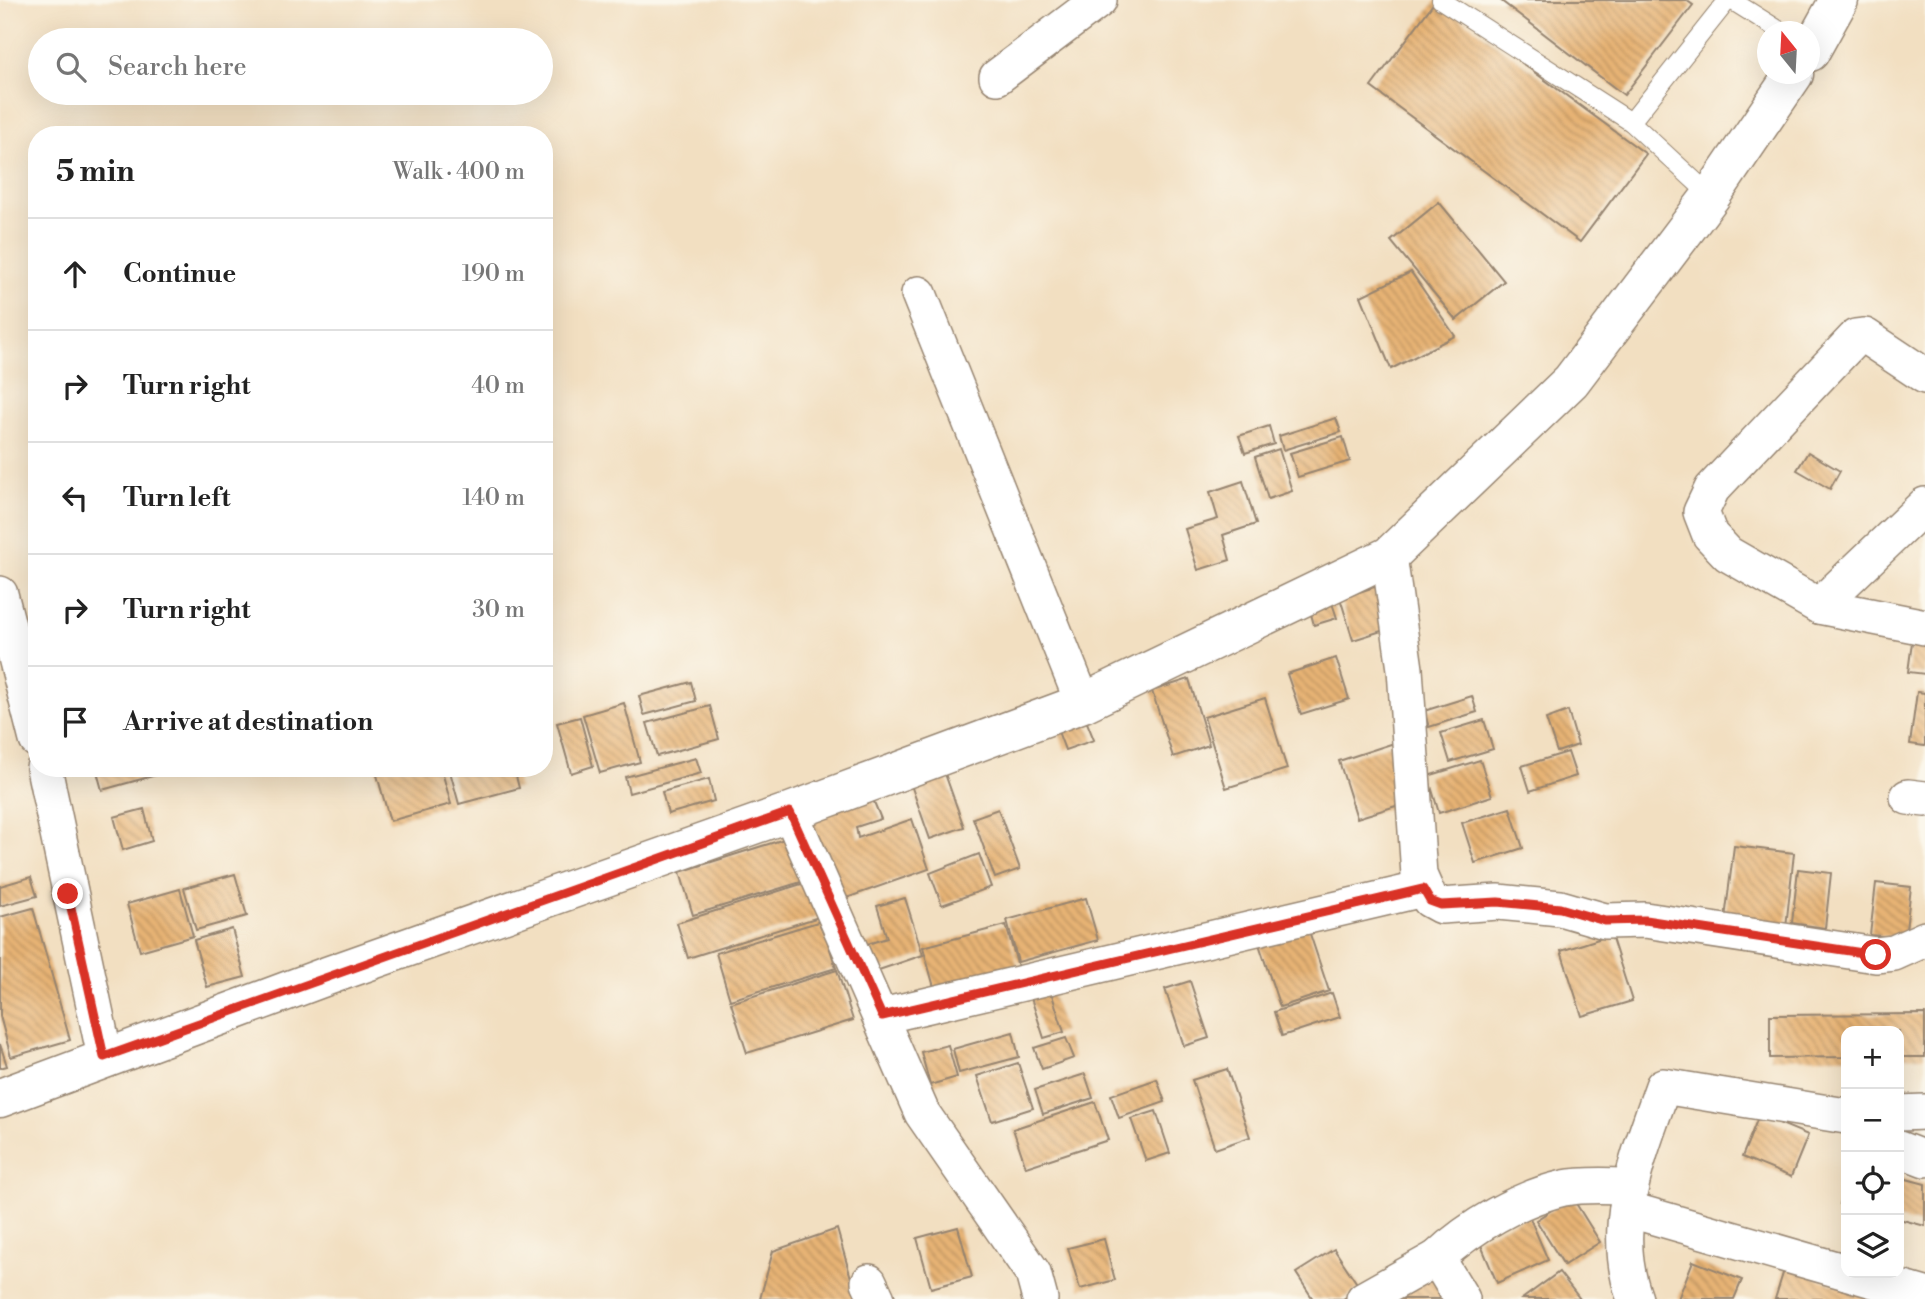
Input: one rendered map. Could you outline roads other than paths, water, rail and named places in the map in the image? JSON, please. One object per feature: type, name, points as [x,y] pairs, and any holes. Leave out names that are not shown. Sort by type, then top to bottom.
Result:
[{"type":"street","points":[[997,77],[1100,0]]},
{"type":"street","points":[[1820,26],[1839,0]]},
{"type":"street","points":[[0,1098],[104,1057],[790,812],[1083,704],[1389,556],[1571,381],[1711,196],[1781,84]]},
{"type":"street","points":[[919,294],[1083,704]]},
{"type":"street","points":[[1925,376],[1865,336],[1856,337],[1712,489],[1701,513],[1710,535],[1728,554],[1819,606],[1925,627]]},
{"type":"street","points":[[1819,606],[1925,505]]},
{"type":"street","points":[[1389,556],[1405,668],[1419,875],[1430,901],[1441,905],[1498,902],[1560,908],[1605,921],[1645,920],[1876,955],[1894,953],[1925,939]]},
{"type":"street","points":[[0,594],[28,704]]},
{"type":"street","points":[[46,777],[104,1057]]},
{"type":"street","points":[[790,812],[882,1016],[922,1113],[1033,1273],[1040,1299]]},
{"type":"street","points":[[882,1016],[1423,889]]},
{"type":"street","points":[[1634,1299],[1626,1276],[1622,1242],[1628,1198],[1663,1086],[1841,1115]]},
{"type":"street","points":[[1904,1113],[1925,1112]]},
{"type":"street","points":[[1904,1151],[1925,1159]]},
{"type":"street","points":[[1364,1299],[1437,1258],[1450,1245],[1520,1204],[1564,1188],[1628,1198],[1841,1270]]},
{"type":"street","points":[[1437,1258],[1462,1299]]},
{"type":"street","points":[[1869,1278],[1925,1294]]},
{"type":"lane","points":[[1441,0],[1631,122],[1711,196]]},
{"type":"lane","points":[[1631,122],[1729,0],[1759,21]]}]
